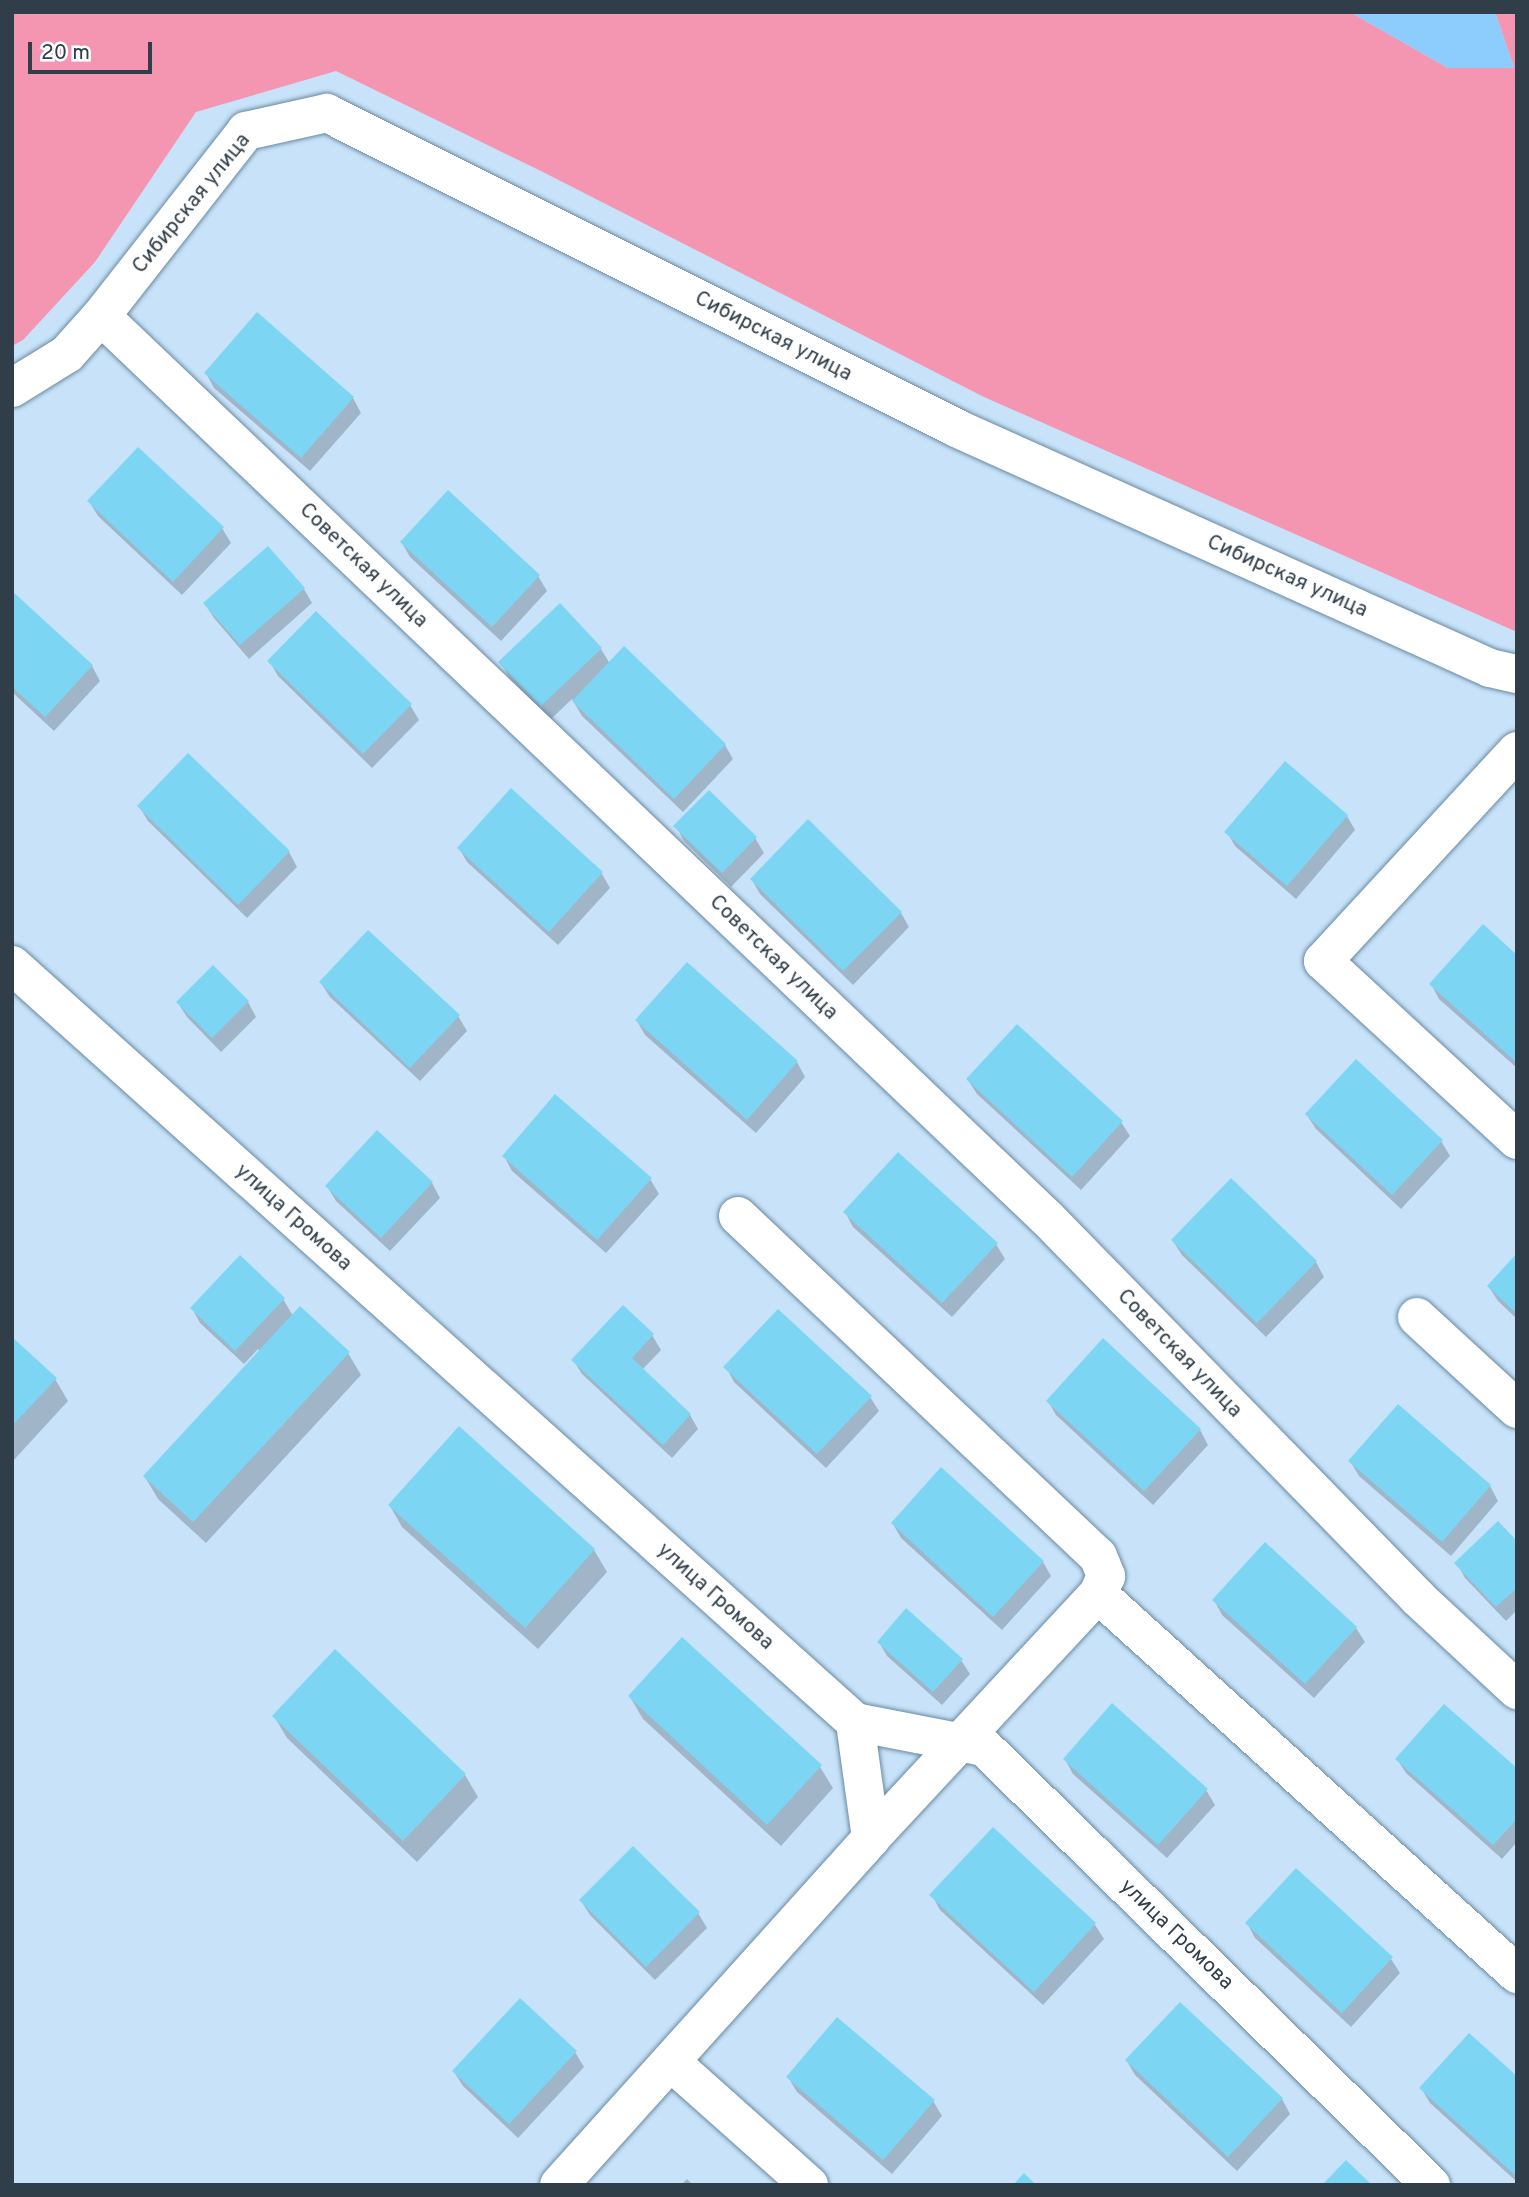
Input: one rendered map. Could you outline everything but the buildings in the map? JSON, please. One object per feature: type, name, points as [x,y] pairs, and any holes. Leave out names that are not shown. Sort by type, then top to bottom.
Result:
[{"type":"street","name":"Сибирская улица","points":[[101,316],[246,131],[327,113],[956,428],[1490,668],[1517,674]]},
{"type":"street","points":[[12,388],[66,354],[101,316]]},
{"type":"street","name":"Советская улица","points":[[101,316],[1047,1218],[1419,1600],[1517,1690]]},
{"type":"street","points":[[1517,751],[1323,961],[1517,1140]]},
{"type":"street","name":"улица Громова","points":[[12,965],[855,1722],[984,1747],[1431,2185]]},
{"type":"street","points":[[559,2185],[872,1838],[1098,1594],[1106,1576],[1098,1556],[738,1216]]},
{"type":"street","points":[[1417,1317],[1517,1409]]},
{"type":"street","points":[[1098,1594],[1517,1974]]},
{"type":"street","points":[[855,1722],[872,1838]]},
{"type":"street","points":[[671,2062],[809,2185]]},
{"type":"shaded area","points":[[12,12],[1350,12],[1448,68],[1514,68],[1495,12],[1517,12],[1517,632],[984,397],[543,172],[336,71],[196,112],[95,262],[23,340],[12,346]]},
{"type":"water","points":[[1350,12],[1495,12],[1514,68],[1448,68]]}]
